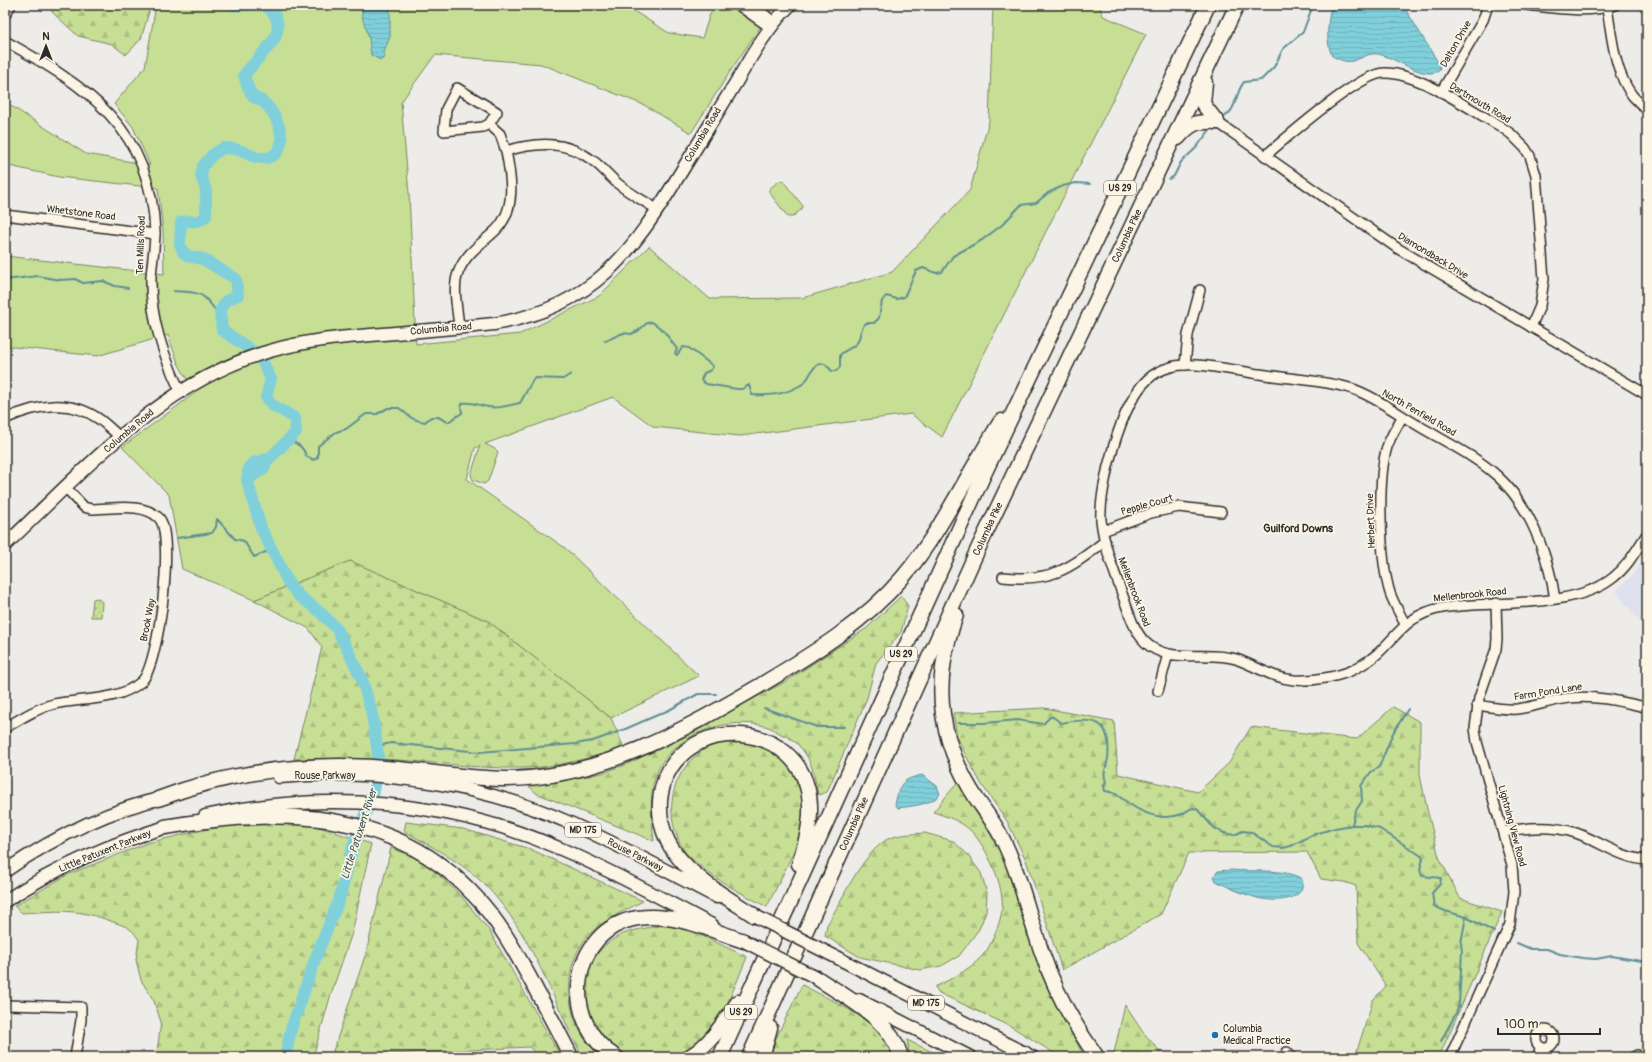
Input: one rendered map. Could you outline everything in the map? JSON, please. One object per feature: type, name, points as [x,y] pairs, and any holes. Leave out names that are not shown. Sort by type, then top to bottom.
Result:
[{"type":"highway","name":"US 29","points":[[720,1057],[762,967],[911,632],[1208,5]]},
{"type":"highway","name":"Columbia Pike","points":[[749,1057],[978,549],[1237,5]]},
{"type":"highway","points":[[1206,70],[1202,100],[1205,108],[1216,122]]},
{"type":"highway","points":[[1168,149],[1192,124],[1204,121],[1216,122]]},
{"type":"highway","points":[[158,799],[189,787],[257,772],[297,768],[505,779],[545,776],[592,766],[620,757],[660,741],[791,667],[869,612],[902,578],[925,546],[976,461],[1033,372]]},
{"type":"highway","points":[[978,549],[943,660],[942,694],[946,729],[960,769],[1002,838],[1060,998],[1080,1033],[1097,1057]]},
{"type":"highway","points":[[756,916],[695,874],[675,854],[665,836],[662,826],[661,794],[669,772],[691,748],[716,736],[736,733],[748,734],[770,742],[788,755],[806,784],[810,804],[808,830],[802,854],[774,939]]},
{"type":"highway","points":[[165,827],[201,821],[264,815],[292,816],[342,823],[379,833],[411,846],[451,873],[476,896],[506,935],[571,1057]]},
{"type":"highway","points":[[616,1057],[597,1043],[588,1030],[582,1018],[578,992],[581,968],[587,954],[605,934],[627,921],[651,917],[680,920],[744,941]]},
{"type":"highway","points":[[689,1057],[704,1046],[721,1027],[762,967]]},
{"type":"highway","points":[[817,978],[878,1021],[894,1042],[901,1057]]},
{"type":"highway","points":[[762,1057],[785,979]]},
{"type":"main road","name":"Columbia Road","points":[[5,545],[120,437],[180,391],[246,359],[293,345],[340,338],[459,328],[516,321],[545,311],[584,290],[600,279],[628,252],[658,210],[773,26],[790,5]]},
{"type":"main road","name":"Rouse Parkway","points":[[158,799],[227,784],[290,776],[354,771]]},
{"type":"main road","name":"Rouse Parkway","points":[[399,773],[480,793],[541,812],[608,841],[1028,1056]]},
{"type":"main road","points":[[5,872],[65,835],[118,812],[158,799]]},
{"type":"main road","name":"MD 175","points":[[165,827],[197,818],[262,805],[320,802],[390,805],[472,819],[533,838],[597,866],[970,1057]]},
{"type":"main road","name":"Little Patuxent Parkway","points":[[5,901],[51,873],[74,862],[165,827]]},
{"type":"street","points":[[5,15],[11,5]]},
{"type":"street","points":[[738,5],[773,26]]},
{"type":"street","points":[[753,5],[773,26]]},
{"type":"street","name":"Dalton Drive","points":[[1441,92],[1482,20],[1488,5]]},
{"type":"street","points":[[1526,5],[1569,9],[1611,6],[1615,52],[1622,77],[1632,95],[1647,110]]},
{"type":"street","name":"Ten Mills Road","points":[[5,41],[78,85],[112,115],[134,148],[143,166],[151,196],[155,234],[151,277],[153,315],[160,343],[180,391]]},
{"type":"street","name":"Dartmouth Road","points":[[1265,156],[1314,116],[1363,80],[1374,75],[1392,73],[1404,76],[1441,92],[1511,134],[1530,156],[1538,188],[1544,279],[1540,306],[1531,327]]},
{"type":"street","points":[[457,88],[497,112],[489,124],[483,128],[444,131],[446,109],[457,88]]},
{"type":"street","name":"Diamondback Drive","points":[[1216,122],[1397,248],[1647,395]]},
{"type":"street","points":[[459,328],[456,290],[458,274],[469,254],[497,229],[509,210],[510,190],[506,151],[500,134],[489,124]]},
{"type":"street","points":[[506,151],[544,143],[561,145],[578,151],[592,160],[617,183],[658,210]]},
{"type":"street","name":"Whetstone Road","points":[[5,215],[155,234]]},
{"type":"street","points":[[1185,365],[1188,335],[1200,290]]},
{"type":"street","name":"North Penfield Road","points":[[1185,365],[1345,387],[1369,397],[1485,466],[1514,493],[1533,525],[1547,561],[1552,578],[1555,599]]},
{"type":"street","name":"Mellenbrook Road","points":[[1185,365],[1168,368],[1152,376],[1141,387],[1135,396],[1111,452],[1106,472],[1101,506],[1103,531],[1111,565],[1140,637],[1153,648],[1168,654],[1225,656],[1270,675],[1298,680],[1336,675],[1360,667],[1415,616],[1440,608],[1555,599],[1585,594],[1606,584],[1625,567],[1647,534]]},
{"type":"street","points":[[5,419],[39,407],[52,405],[72,407],[100,419],[120,437]]},
{"type":"street","name":"Herbert Drive","points":[[1402,417],[1386,452],[1381,482],[1381,501],[1384,567],[1391,595],[1405,624]]},
{"type":"street","name":"Brook Way","points":[[5,728],[52,704],[92,699],[134,688],[146,677],[151,660],[161,614],[164,588],[165,532],[162,523],[156,515],[146,510],[91,509],[84,507],[66,488]]},
{"type":"street","name":"Pepple Court","points":[[1103,531],[1150,513],[1179,507],[1221,512]]},
{"type":"street","points":[[1003,577],[1037,578],[1062,571],[1073,565],[1105,541]]},
{"type":"street","name":"Lightning View Road","points":[[1450,1057],[1510,924],[1514,892],[1512,865],[1477,742],[1475,728],[1480,689],[1496,649],[1497,639],[1493,604]]},
{"type":"street","points":[[1158,691],[1168,654]]},
{"type":"street","name":"Farm Pond Lane","points":[[1477,705],[1518,709],[1567,698],[1594,697],[1611,699],[1646,708]]},
{"type":"street","points":[[1503,832],[1538,828],[1566,830],[1589,839],[1618,854],[1647,860]]},
{"type":"street","points":[[5,1006],[81,1007],[81,1020],[75,1057]]},
{"type":"street","points":[[1537,1057],[1541,1047]]},
{"type":"street","points":[[1633,1057],[1637,1055],[1643,1057]]},
{"type":"shaded area","points":[[1647,555],[1647,631],[1616,591],[1633,574]]},
{"type":"green space","points":[[52,5],[151,5],[141,39],[126,55],[112,44],[78,36],[52,12]]},
{"type":"green space","points":[[156,5],[624,5],[669,33],[702,38],[710,14],[718,5],[775,5],[691,133],[644,105],[541,64],[435,55],[401,102],[409,193],[416,344],[520,334],[599,296],[649,246],[710,299],[802,298],[892,272],[970,190],[989,121],[993,5],[1099,5],[1103,16],[1146,34],[942,437],[911,414],[740,436],[654,427],[613,397],[485,444],[498,452],[488,481],[484,484],[473,480],[471,475],[480,446],[475,448],[467,479],[565,548],[699,676],[611,718],[488,621],[350,561],[254,600],[182,569],[169,495],[122,447],[195,393],[178,363],[168,335],[97,356],[5,346],[5,256],[164,274],[163,231],[158,188],[59,177],[5,165],[5,102],[86,154],[150,165],[133,127],[114,104],[145,67]]},
{"type":"green space","points":[[779,181],[783,181],[803,206],[802,209],[792,217],[788,217],[769,192],[769,189]]},
{"type":"green space","points":[[350,561],[488,621],[611,718],[624,748],[562,764],[523,768],[487,767],[385,759],[294,759],[322,647],[308,628],[254,600]]},
{"type":"green space","points":[[901,596],[908,606],[901,632],[876,663],[867,698],[827,792],[818,795],[813,772],[808,759],[805,753],[794,741],[769,727],[737,723],[723,725],[695,734],[672,751],[663,761],[654,780],[652,790],[651,810],[654,841],[536,793],[528,785],[602,773],[632,762],[785,682],[867,628]]},
{"type":"green space","points":[[97,598],[102,602],[101,617],[91,617],[93,599]]},
{"type":"green space","points":[[1393,707],[1420,722],[1420,775],[1427,809],[1439,857],[1460,898],[1502,912],[1439,1057],[1355,1057],[1373,1000],[1386,986],[1358,943],[1356,886],[1344,882],[1321,879],[1307,852],[1189,853],[1161,914],[1062,970],[1026,860],[1007,821],[982,785],[964,752],[957,736],[953,713],[1044,708],[1114,721],[1118,774],[1198,792],[1229,763],[1251,727],[1357,739]]},
{"type":"green space","points":[[737,739],[761,743],[779,756],[794,776],[803,799],[805,810],[804,821],[798,842],[767,907],[727,885],[698,865],[681,846],[673,822],[672,809],[676,785],[688,764],[707,747],[721,741]]},
{"type":"green space","points":[[959,781],[997,842],[1007,865],[1038,963],[1084,1057],[1060,1057],[1012,1027],[939,993],[935,987],[963,972],[982,956],[987,950],[994,936],[1002,909],[1001,890],[998,879],[989,857],[977,838],[963,824],[933,812]]},
{"type":"green space","points":[[406,822],[463,829],[530,849],[643,901],[598,926],[581,945],[574,961],[570,978],[570,996],[573,1014],[580,1031],[590,1045],[603,1057],[582,1057],[531,950],[510,916],[498,900],[485,885],[467,869],[404,831]]},
{"type":"green space","points":[[281,824],[313,825],[371,844],[352,933],[331,994],[313,1057],[165,1057],[157,1051],[161,1022],[154,1001],[141,980],[136,960],[139,940],[134,932],[125,926],[89,914],[57,911],[22,913],[14,906],[67,875],[147,843],[220,826]]},
{"type":"green space","points":[[925,833],[953,841],[967,854],[981,873],[987,893],[986,912],[979,929],[959,956],[941,966],[920,970],[860,957],[825,936],[827,925],[852,881],[866,859],[874,850],[887,839],[892,837]]},
{"type":"green space","points":[[391,848],[424,861],[462,897],[489,930],[561,1057],[540,1057],[529,1047],[331,1057],[366,953]]},
{"type":"green space","points":[[664,925],[690,930],[747,957],[723,1011],[710,1031],[698,1044],[675,1055],[644,1058],[635,1057],[614,1047],[601,1034],[591,1018],[586,1001],[586,982],[591,965],[601,949],[617,937],[634,930]]},
{"type":"green space","points":[[802,985],[842,1005],[868,1023],[888,1044],[893,1057],[770,1057],[775,1040]]},
{"type":"green space","points":[[1125,1005],[1142,1031],[1165,1057],[1113,1057]]},
{"type":"green space","points":[[907,1040],[943,1057],[910,1057]]},
{"type":"water","points":[[363,5],[390,5],[390,37],[383,59],[380,60],[371,55],[368,35],[362,14]]},
{"type":"water","points":[[1331,5],[1403,5],[1439,64],[1440,70],[1434,73],[1419,71],[1388,57],[1377,54],[1370,54],[1357,60],[1350,61],[1332,56],[1328,44],[1328,24]]},
{"type":"water","points":[[922,775],[937,786],[940,794],[932,801],[927,803],[898,808],[895,804],[902,784],[909,779]]},
{"type":"water","points":[[1232,870],[1287,873],[1302,879],[1302,887],[1299,893],[1293,897],[1277,900],[1261,899],[1239,892],[1216,881],[1214,876],[1218,871]]},
{"type":"waterway","name":"Little Patuxent River","points":[[234,5],[250,5]]},
{"type":"waterway","name":"Little Patuxent River","points":[[264,5],[269,8],[277,20],[278,25],[276,35],[274,40],[244,75],[255,98],[262,101],[271,110],[280,129],[280,147],[274,155],[267,158],[256,157],[239,150],[226,148],[223,148],[211,156],[203,166],[201,176],[206,190],[206,216],[197,221],[181,222],[180,244],[183,252],[188,256],[203,259],[236,279],[238,295],[226,301],[220,311],[222,330],[260,356],[271,379],[266,397],[272,405],[295,418],[296,432],[270,458],[253,463],[249,467],[247,480],[261,528],[289,584],[299,596],[319,611],[337,629],[362,679],[372,714],[379,761],[374,791],[354,843],[339,900],[317,954],[291,1029],[285,1057]]},
{"type":"waterway","points":[[1224,117],[1234,106],[1241,86],[1244,82],[1261,80],[1274,67],[1283,49],[1303,32],[1313,5]]},
{"type":"waterway","points":[[1169,179],[1174,176],[1181,162],[1196,148],[1209,131]]},
{"type":"waterway","points":[[605,341],[623,333],[631,334],[638,331],[647,323],[652,322],[663,330],[677,349],[675,353],[677,355],[683,347],[689,348],[713,366],[711,370],[704,373],[701,380],[706,384],[737,389],[742,389],[749,385],[752,395],[771,395],[784,392],[796,388],[805,382],[814,368],[820,364],[825,364],[832,371],[836,371],[840,367],[840,355],[856,344],[866,323],[874,323],[879,318],[882,301],[886,296],[897,299],[904,297],[916,271],[923,268],[936,273],[942,272],[953,256],[982,240],[1002,225],[1021,205],[1036,203],[1048,193],[1063,186],[1076,183],[1090,184]]},
{"type":"waterway","points":[[5,280],[38,276],[60,280],[75,279],[83,283],[103,281],[115,286],[128,288]]},
{"type":"waterway","points":[[174,291],[199,294],[207,300],[220,315]]},
{"type":"waterway","points":[[288,441],[300,446],[304,450],[306,456],[314,460],[318,457],[318,446],[336,432],[346,429],[366,414],[377,414],[388,408],[399,408],[416,420],[425,422],[431,417],[438,417],[448,422],[462,413],[461,406],[463,403],[496,408],[520,403],[534,378],[563,379],[571,374]]},
{"type":"waterway","points":[[248,482],[252,476],[264,469],[268,459]]},
{"type":"waterway","points":[[177,538],[212,533],[216,527],[217,519],[235,539],[244,541],[254,557],[273,549]]},
{"type":"waterway","points":[[378,746],[391,743],[480,752],[575,744],[593,741],[623,730],[669,710],[698,694],[716,694]]},
{"type":"waterway","points":[[764,708],[817,727],[844,727]]},
{"type":"waterway","points":[[1352,825],[1355,812],[1362,801],[1361,786],[1371,772],[1379,767],[1393,733],[1408,709]]},
{"type":"waterway","points":[[958,723],[984,723],[1018,720],[1043,724],[1050,717],[1053,717],[1061,723],[1082,720],[1091,721],[1103,728],[1107,735],[1108,758],[1105,772],[1105,791],[1116,794],[1137,809],[1159,817],[1174,816],[1182,814],[1193,808],[1197,809],[1213,827],[1224,833],[1234,835],[1243,831],[1251,832],[1273,847],[1283,848],[1291,846],[1312,835],[1335,828],[1352,825],[1364,825],[1380,829],[1423,858],[1420,870],[1422,876],[1441,878],[1440,884],[1432,893],[1434,906],[1466,917],[1494,932]]},
{"type":"waterway","points":[[1441,1041],[1457,1011],[1459,1003],[1462,952],[1461,943],[1466,917]]},
{"type":"waterway","points":[[1517,943],[1531,949],[1547,949],[1560,954],[1582,958],[1596,959],[1612,956],[1647,962]]},
{"type":"place","name":"Columbia Medical Practice","points":[[1215,1035]]},
{"type":"district","name":"Guilford Downs","points":[[1298,528]]}]
